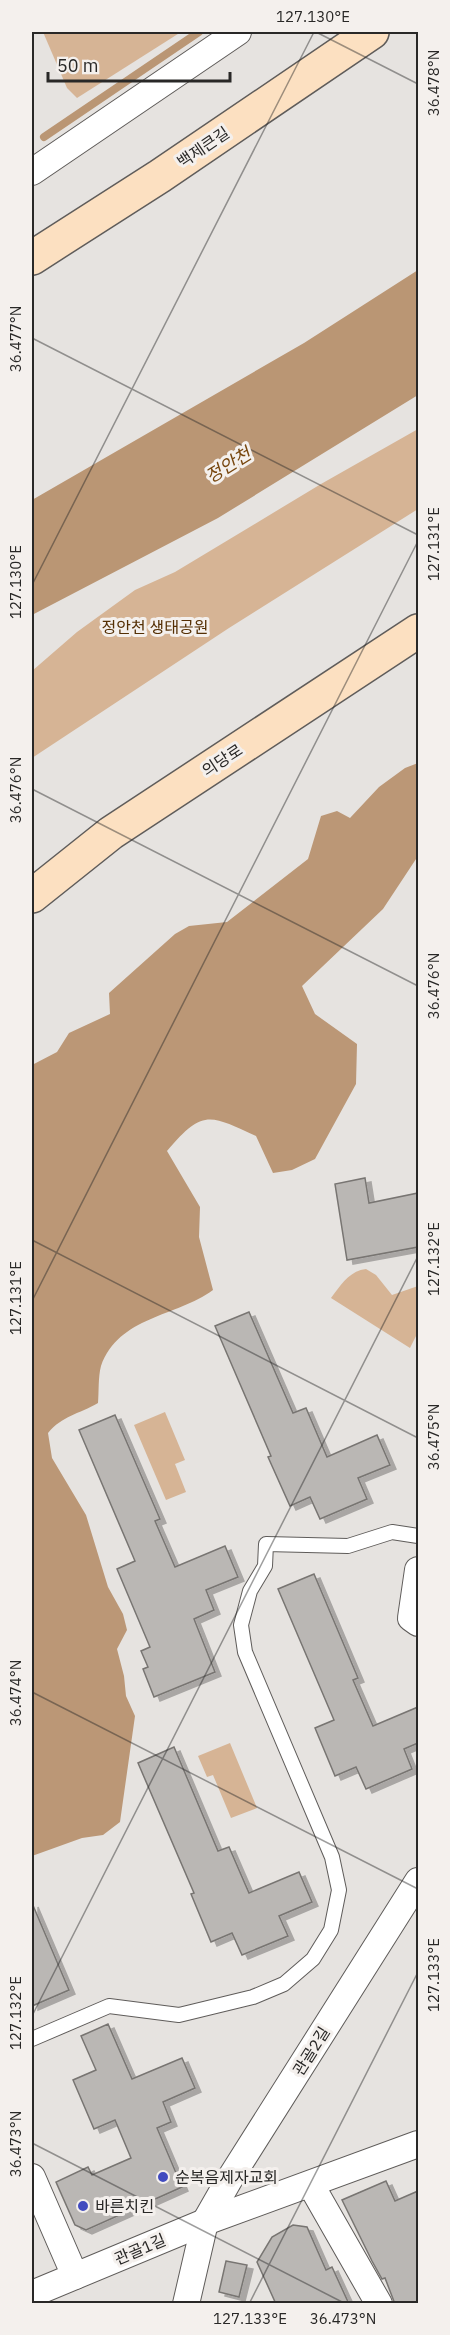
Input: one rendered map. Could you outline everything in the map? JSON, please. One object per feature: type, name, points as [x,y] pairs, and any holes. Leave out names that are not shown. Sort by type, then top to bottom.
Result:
[{"type":"main road","name":"백제큰길","points":[[32,258],[160,176],[372,32]]},
{"type":"main road","name":"의당로","points":[[32,896],[111,833],[418,631]]},
{"type":"street","points":[[32,172],[238,32]]},
{"type":"street","points":[[418,1570],[411,1618],[418,1623]]},
{"type":"street","name":"관골2길","points":[[205,2222],[229,2180],[418,1881]]},
{"type":"street","name":"관골1길","points":[[32,2294],[205,2222],[418,2144]]},
{"type":"street","points":[[32,2177],[75,2276]]},
{"type":"street","points":[[311,2185],[379,2304]]},
{"type":"street","points":[[186,2304],[205,2222]]},
{"type":"lane","points":[[32,2039],[109,2006],[179,2015],[253,1997],[284,1984],[313,1959],[331,1930],[339,1890],[332,1857],[245,1652],[241,1626],[250,1591],[265,1566],[266,1544],[348,1546],[392,1532],[418,1536]]},
{"type":"green space","points":[[43,32],[181,32],[77,98],[67,88]]},
{"type":"green space","name":"정안천 생태공원","points":[[418,429],[418,509],[229,628],[32,758],[32,671],[77,632],[135,590],[175,572]]},
{"type":"green space","points":[[366,1269],[376,1275],[392,1295],[418,1286],[418,1332],[410,1348],[331,1298],[350,1276]]},
{"type":"green space","points":[[165,1412],[185,1460],[175,1464],[186,1492],[166,1500],[134,1425]]},
{"type":"green space","points":[[230,1743],[257,1808],[231,1818],[213,1775],[207,1777],[198,1756]]},
{"type":"shaded area","points":[[418,763],[418,856],[383,909],[302,986],[315,1014],[357,1044],[356,1084],[315,1159],[292,1170],[273,1173],[256,1136],[217,1120],[199,1122],[179,1137],[167,1151],[200,1207],[199,1237],[213,1290],[198,1299],[150,1319],[121,1337],[109,1349],[101,1366],[98,1403],[65,1419],[48,1433],[52,1458],[86,1515],[108,1587],[123,1614],[127,1630],[117,1649],[126,1696],[135,1716],[120,1822],[103,1835],[82,1838],[32,1856],[32,1065],[57,1052],[69,1033],[110,1014],[109,993],[175,934],[189,926],[227,922],[308,859],[321,816],[337,811],[350,818],[379,787],[405,768]]},
{"type":"water","name":"정안천","points":[[418,270],[418,395],[218,518],[32,615],[32,500],[304,343]]},
{"type":"building","points":[[365,1178],[369,1203],[418,1193],[418,1247],[347,1260],[335,1184]]},
{"type":"building","points":[[249,1312],[293,1413],[306,1408],[327,1457],[377,1435],[390,1465],[358,1478],[367,1499],[320,1519],[310,1497],[290,1506],[215,1326]]},
{"type":"building","points":[[115,1415],[160,1519],[155,1521],[175,1567],[225,1546],[238,1577],[206,1590],[214,1610],[194,1619],[215,1672],[154,1697],[143,1669],[148,1667],[141,1651],[150,1647],[117,1569],[135,1561],[79,1430]]},
{"type":"building","points":[[314,1574],[358,1678],[353,1680],[373,1726],[418,1707],[418,1743],[404,1749],[412,1769],[366,1789],[356,1767],[335,1776],[315,1728],[334,1720],[278,1589]]},
{"type":"building","points":[[174,1747],[218,1851],[229,1847],[249,1893],[299,1872],[312,1902],[279,1916],[288,1936],[242,1955],[232,1933],[211,1942],[191,1894],[194,1893],[138,1763]]},
{"type":"building","points":[[32,1903],[69,1990],[32,2006]]},
{"type":"building","points":[[108,2024],[132,2079],[182,2058],[195,2088],[163,2102],[171,2122],[157,2128],[182,2187],[86,2230],[75,2225],[56,2182],[88,2167],[92,2175],[131,2158],[115,2120],[94,2129],[73,2080],[96,2070],[81,2036]]},
{"type":"building","points":[[386,2181],[395,2201],[418,2191],[418,2304],[395,2304],[385,2278],[382,2279],[372,2261],[342,2200]]},
{"type":"building","points":[[293,2225],[307,2227],[326,2270],[332,2267],[349,2304],[276,2304],[257,2262],[272,2237]]},
{"type":"building","points":[[226,2261],[247,2265],[239,2297],[219,2292]]},
{"type":"waterway","points":[[44,137],[199,32]]},
{"type":"place","name":"순복음제자교회","points":[[163,2177]]},
{"type":"place","name":"바른치킨","points":[[83,2206]]}]
